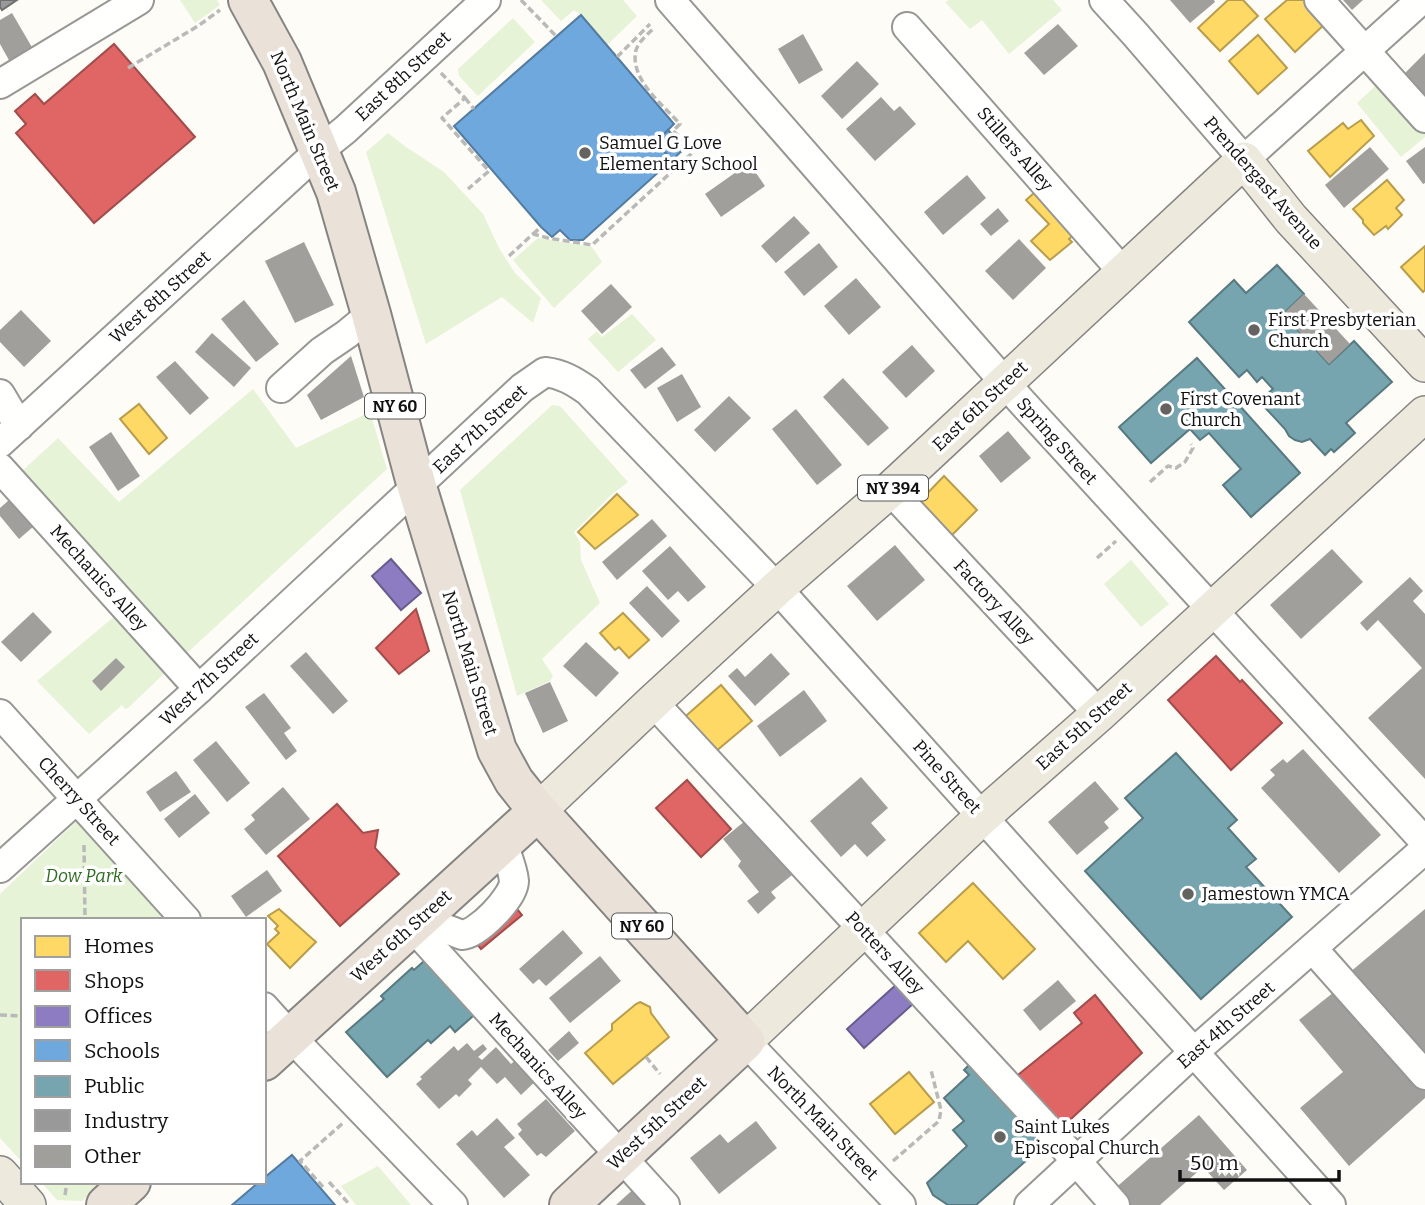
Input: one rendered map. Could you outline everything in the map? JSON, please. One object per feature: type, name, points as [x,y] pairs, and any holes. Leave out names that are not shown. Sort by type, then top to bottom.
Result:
[{"type":"highway","name":"North Main Street","points":[[236,4],[282,62],[336,192],[417,487],[497,750],[514,781],[538,811],[745,1041]]},
{"type":"highway","name":"NY 60","points":[[485,711],[475,718],[495,785],[508,814],[503,844]]},
{"type":"highway","name":"West 6th Street","points":[[277,1049],[538,811]]},
{"type":"highway","name":"West 5th Street","points":[[569,1205],[745,1041]]},
{"type":"highway","points":[[106,1205],[129,1184]]},
{"type":"main road","name":"East 6th Street","points":[[538,811],[777,588],[890,490],[1244,160]]},
{"type":"main road","name":"Prendergast Avenue","points":[[1244,160],[1291,219],[1425,365]]},
{"type":"main road","name":"East 5th Street","points":[[745,1041],[983,817],[1425,414]]},
{"type":"main road","points":[[0,1174],[28,1205]]},
{"type":"street","points":[[0,84],[139,0]]},
{"type":"street","name":"East 8th Street","points":[[320,150],[486,0]]},
{"type":"street","name":"Spring Street","points":[[670,0],[1004,382],[1425,842]]},
{"type":"street","name":"Prendergast Avenue","points":[[1104,0],[1244,160]]},
{"type":"street","points":[[1319,0],[1425,118]]},
{"type":"street","name":"East 6th Street","points":[[1244,160],[1421,0]]},
{"type":"street","name":"Stillers Alley","points":[[907,27],[1123,272]]},
{"type":"street","name":"West 8th Street","points":[[9,435],[320,150]]},
{"type":"street","points":[[281,388],[322,351],[370,314]]},
{"type":"street","name":"East 7th Street","points":[[417,487],[522,388],[545,372]]},
{"type":"street","name":"Pine Street","points":[[545,372],[572,379],[588,391],[777,588],[1331,1205]]},
{"type":"street","points":[[0,394],[9,435]]},
{"type":"street","name":"Mechanics Alley","points":[[0,468],[199,689]]},
{"type":"street","name":"West 7th Street","points":[[0,868],[417,487]]},
{"type":"street","name":"Factory Alley","points":[[890,490],[1099,714]]},
{"type":"street","name":"Potters Alley","points":[[653,702],[1115,1205]]},
{"type":"street","name":"Cherry Street","points":[[0,714],[184,918]]},
{"type":"street","name":"East 4th Street","points":[[1029,1205],[1194,1052],[1425,849]]},
{"type":"street","name":"Mechanics Alley","points":[[416,922],[665,1205]]},
{"type":"street","points":[[1313,949],[1425,1075]]},
{"type":"street","points":[[266,1013],[277,1049],[453,1205]]},
{"type":"street","name":"North Main Street","points":[[745,1041],[901,1205]]},
{"type":"path","points":[[522,0],[557,37]]},
{"type":"path","points":[[128,68],[198,26],[215,12],[236,4]]},
{"type":"path","points":[[533,234],[592,245],[692,152],[690,145],[674,131],[681,124],[639,75],[636,51],[652,26],[617,57]]},
{"type":"path","points":[[424,57],[474,109]]},
{"type":"path","points":[[465,98],[442,118],[489,171],[468,189]]},
{"type":"path","points":[[509,256],[541,227]]},
{"type":"path","points":[[1150,482],[1168,466],[1182,466],[1193,448],[1191,444]]},
{"type":"path","points":[[1097,558],[1118,540]]},
{"type":"path","points":[[84,836],[85,918]]},
{"type":"path","points":[[0,1015],[21,1016]]},
{"type":"path","points":[[646,1057],[660,1074]]},
{"type":"path","points":[[875,1177],[939,1121],[941,1110],[931,1070]]},
{"type":"path","points":[[323,1187],[300,1161],[343,1123]]},
{"type":"path","points":[[329,1182],[350,1205]]},
{"type":"path","points":[[65,1195],[67,1184]]},
{"type":"green space","points":[[180,0],[217,0],[220,5],[195,23]]},
{"type":"green space","points":[[541,0],[623,0],[637,16],[607,45],[574,10],[561,21]]},
{"type":"green space","points":[[1053,0],[1062,10],[1009,54],[982,20],[970,29],[945,2]]},
{"type":"green space","points":[[513,18],[535,42],[478,96],[459,76],[458,69]]},
{"type":"green space","points":[[1381,81],[1425,127],[1425,137],[1401,157],[1357,103]]},
{"type":"green space","points":[[388,133],[444,172],[483,214],[499,248],[515,273],[541,298],[533,323],[502,297],[426,344],[366,152]]},
{"type":"green space","points":[[538,238],[592,247],[602,262],[554,308],[513,260]]},
{"type":"green space","points":[[632,314],[656,340],[618,372],[588,339],[597,331],[602,337]]},
{"type":"green space","points":[[253,389],[296,448],[370,412],[387,469],[187,653],[21,472],[58,438],[119,502]]},
{"type":"green space","points":[[552,405],[560,406],[628,482],[574,532],[580,542],[581,560],[600,603],[542,659],[553,676],[550,681],[517,696],[460,490]]},
{"type":"green space","points":[[1131,560],[1169,604],[1141,627],[1104,584]]},
{"type":"green space","points":[[121,611],[172,666],[128,708],[125,709],[122,705],[89,734],[37,681]]},
{"type":"green space","name":"Dow Park","points":[[81,817],[181,918],[21,918],[21,1161],[0,1138],[0,894]]},
{"type":"green space","points":[[378,1166],[411,1205],[356,1205],[341,1186]]},
{"type":"green space","points":[[43,1184],[101,1184],[82,1201],[57,1200]]},
{"type":"building: Homes","points":[[1228,0],[1243,0],[1258,16],[1220,51],[1198,28]]},
{"type":"building: Homes","points":[[1287,0],[1307,0],[1327,22],[1295,52],[1265,19]]},
{"type":"building: Homes","points":[[1258,35],[1287,68],[1258,94],[1229,61]]},
{"type":"building: Homes","points":[[1361,120],[1374,136],[1330,177],[1308,151],[1343,123],[1348,129]]},
{"type":"building: Homes","points":[[1387,180],[1404,200],[1396,208],[1402,215],[1388,229],[1386,226],[1374,235],[1353,209]]},
{"type":"building: Homes","points":[[1041,187],[1080,229],[1069,239],[1072,242],[1050,260],[1031,241],[1049,224],[1026,200]]},
{"type":"building: Homes","points":[[1425,246],[1425,290],[1423,292],[1401,267]]},
{"type":"building: Homes","points":[[139,404],[167,438],[149,454],[120,419]]},
{"type":"building: Homes","points":[[944,476],[977,510],[951,536],[918,503]]},
{"type":"building: Homes","points":[[617,494],[638,515],[595,549],[578,532]]},
{"type":"building: Homes","points":[[623,613],[649,640],[629,658],[619,647],[615,650],[600,633]]},
{"type":"building: Homes","points":[[721,685],[752,721],[709,757],[679,722]]},
{"type":"building: Homes","points":[[973,883],[1035,949],[1003,979],[968,941],[946,962],[919,933]]},
{"type":"building: Homes","points":[[279,909],[316,942],[290,968],[267,944],[279,933],[275,929],[278,926],[268,916]]},
{"type":"building: Homes","points":[[640,1002],[650,1007],[651,1013],[669,1037],[613,1084],[585,1053],[612,1030],[612,1024]]},
{"type":"building: Homes","points":[[909,1072],[934,1102],[895,1134],[870,1104]]},
{"type":"building: Shops","points":[[114,44],[195,137],[94,223],[16,133],[26,124],[15,111],[35,94],[44,104]]},
{"type":"building: Shops","points":[[416,609],[429,651],[399,674],[376,648]]},
{"type":"building: Shops","points":[[1216,656],[1282,723],[1231,770],[1168,700]]},
{"type":"building: Shops","points":[[687,780],[731,829],[701,857],[656,808]]},
{"type":"building: Shops","points":[[337,804],[363,833],[378,830],[375,848],[399,874],[340,926],[278,856]]},
{"type":"building: Shops","points":[[513,904],[522,915],[481,949],[472,938]]},
{"type":"building: Shops","points":[[1095,995],[1142,1053],[1057,1132],[1013,1079],[1082,1023],[1074,1013]]},
{"type":"building: Offices","points":[[391,559],[421,593],[401,610],[372,576]]},
{"type":"building: Offices","points":[[897,984],[914,1003],[864,1048],[847,1029]]},
{"type":"building: Schools","points":[[581,15],[674,124],[656,142],[672,160],[583,240],[570,240],[560,230],[552,237],[541,227],[454,126]]},
{"type":"building: Schools","points":[[668,130],[685,148],[672,160],[656,142]]},
{"type":"building: Schools","points":[[292,1155],[335,1205],[232,1205],[257,1184],[266,1184],[266,1176]]},
{"type":"building: Public","points":[[1277,265],[1304,294],[1283,314],[1329,364],[1354,341],[1392,382],[1346,423],[1355,433],[1334,452],[1331,449],[1325,455],[1310,439],[1302,442],[1289,436],[1259,401],[1273,389],[1262,377],[1257,382],[1247,370],[1239,377],[1189,322],[1234,280],[1246,293]]},
{"type":"building: Public","points":[[1197,358],[1300,473],[1251,517],[1223,485],[1241,469],[1209,433],[1200,440],[1190,429],[1151,463],[1119,427]]},
{"type":"building: Public","name":"Jamestown YMCA","points":[[1176,753],[1237,820],[1228,828],[1256,859],[1246,867],[1292,917],[1201,999],[1085,871],[1143,818],[1125,798]]},
{"type":"building: Public","points":[[432,954],[481,1009],[455,1032],[450,1026],[431,1043],[428,1040],[387,1077],[346,1032],[384,999],[381,996]]},
{"type":"building: Public","name":"Saint Lukes Episcopal Church","points":[[972,1062],[1046,1143],[976,1205],[948,1205],[933,1195],[927,1183],[967,1146],[953,1130],[964,1121],[944,1098],[969,1075],[964,1070]]},
{"type":"building: Industry","points":[[0,0],[17,0],[2,10]]},
{"type":"building: Other","points":[[1170,0],[1214,0],[1215,2],[1190,23]]},
{"type":"building: Other","points":[[1343,0],[1363,0],[1352,10]]},
{"type":"building: Other","points":[[12,13],[33,49],[10,62],[0,44],[0,20]]},
{"type":"building: Other","points":[[1058,24],[1078,46],[1044,75],[1024,53]]},
{"type":"building: Other","points":[[803,34],[823,70],[799,84],[778,49]]},
{"type":"building: Other","points":[[1425,53],[1425,99],[1402,76]]},
{"type":"building: Other","points":[[857,61],[879,84],[842,119],[821,96]]},
{"type":"building: Other","points":[[881,97],[894,111],[900,106],[916,124],[875,161],[846,129]]},
{"type":"building: Other","points":[[1370,147],[1389,169],[1344,208],[1325,185]]},
{"type":"building: Other","points":[[1425,147],[1425,183],[1423,184],[1406,161]]},
{"type":"building: Other","points":[[749,163],[765,186],[721,217],[705,194]]},
{"type":"building: Other","points":[[967,175],[986,198],[943,235],[924,212]]},
{"type":"building: Other","points":[[998,208],[1009,221],[991,236],[980,224]]},
{"type":"building: Other","points":[[794,216],[810,233],[776,263],[761,246]]},
{"type":"building: Other","points":[[1019,239],[1046,268],[1013,300],[985,271]]},
{"type":"building: Other","points":[[304,242],[334,305],[295,323],[265,261]]},
{"type":"building: Other","points":[[819,243],[838,267],[804,296],[784,272]]},
{"type":"building: Other","points":[[856,278],[881,307],[849,335],[824,306]]},
{"type":"building: Other","points":[[611,284],[632,307],[602,334],[581,311]]},
{"type":"building: Other","points":[[1304,294],[1350,344],[1329,364],[1283,314]]},
{"type":"building: Other","points":[[244,300],[279,344],[256,362],[221,319]]},
{"type":"building: Other","points":[[21,310],[51,341],[24,367],[0,342],[0,330]]},
{"type":"building: Other","points":[[212,333],[251,368],[234,387],[195,352]]},
{"type":"building: Other","points":[[912,345],[935,371],[906,398],[882,372]]},
{"type":"building: Other","points":[[662,347],[676,365],[645,389],[630,370]]},
{"type":"building: Other","points":[[351,356],[364,397],[321,420],[307,395]]},
{"type":"building: Other","points":[[175,361],[209,398],[190,415],[156,377]]},
{"type":"building: Other","points":[[682,374],[701,407],[677,422],[657,388]]},
{"type":"building: Other","points":[[843,378],[889,428],[868,446],[823,397]]},
{"type":"building: Other","points":[[729,396],[751,418],[715,452],[694,430]]},
{"type":"building: Other","points":[[796,409],[842,465],[817,485],[772,429]]},
{"type":"building: Other","points":[[1008,431],[1031,458],[1001,483],[979,456]]},
{"type":"building: Other","points":[[111,432],[140,476],[118,491],[89,447]]},
{"type":"building: Other","points":[[18,492],[41,520],[19,539],[0,516],[0,508]]},
{"type":"building: Other","points":[[652,519],[667,536],[617,580],[602,562]]},
{"type":"building: Other","points":[[895,545],[925,580],[877,621],[847,586]]},
{"type":"building: Other","points":[[670,546],[706,587],[688,602],[678,591],[668,600],[642,571]]},
{"type":"building: Other","points":[[1332,549],[1363,582],[1301,639],[1270,605]]},
{"type":"building: Other","points":[[1410,577],[1423,591],[1413,601],[1425,614],[1425,779],[1368,718],[1422,668],[1378,620],[1367,631],[1360,623]]},
{"type":"building: Other","points":[[647,586],[680,621],[662,638],[629,603]]},
{"type":"building: Other","points":[[33,612],[52,632],[21,662],[1,642]]},
{"type":"building: Other","points":[[586,642],[619,673],[596,697],[563,666]]},
{"type":"building: Other","points":[[306,652],[348,701],[333,714],[290,666]]},
{"type":"building: Other","points":[[771,653],[790,674],[755,706],[728,676],[737,668],[745,677]]},
{"type":"building: Other","points":[[116,658],[125,667],[101,691],[92,681]]},
{"type":"building: Other","points":[[550,682],[568,721],[543,733],[525,693]]},
{"type":"building: Other","points":[[804,690],[827,721],[780,757],[757,726]]},
{"type":"building: Other","points":[[264,693],[291,728],[284,733],[297,751],[286,760],[245,707]]},
{"type":"building: Other","points":[[216,741],[250,783],[227,802],[193,760]]},
{"type":"building: Other","points":[[1303,749],[1381,835],[1339,873],[1261,788],[1275,775],[1270,770],[1283,759],[1287,763]]},
{"type":"building: Other","points":[[176,771],[191,792],[160,812],[146,792]]},
{"type":"building: Other","points":[[861,777],[888,808],[871,823],[886,840],[867,857],[855,844],[841,857],[810,821]]},
{"type":"building: Other","points":[[1095,781],[1119,809],[1104,822],[1109,828],[1077,855],[1048,822]]},
{"type":"building: Other","points":[[283,787],[310,819],[266,855],[244,829],[255,820],[251,815]]},
{"type":"building: Other","points":[[195,794],[210,813],[179,838],[164,819]]},
{"type":"building: Other","points":[[751,816],[797,871],[771,892],[776,898],[758,914],[747,901],[759,892],[738,866],[741,861],[723,839]]},
{"type":"building: Other","points":[[267,870],[282,891],[246,917],[231,896]]},
{"type":"building: Other","points":[[1425,909],[1425,1059],[1349,973]]},
{"type":"building: Other","points":[[563,930],[583,953],[546,986],[539,979],[533,984],[519,969]]},
{"type":"building: Other","points":[[600,956],[621,981],[570,1023],[549,998]]},
{"type":"building: Other","points":[[1058,980],[1076,1001],[1040,1031],[1023,1010]]},
{"type":"building: Other","points":[[1339,988],[1425,1082],[1425,1098],[1349,1166],[1300,1108],[1343,1072],[1299,1020]]},
{"type":"building: Other","points":[[569,1031],[579,1043],[558,1061],[548,1050]]},
{"type":"building: Other","points":[[467,1043],[474,1051],[483,1044],[487,1049],[478,1057],[482,1060],[496,1047],[511,1064],[520,1056],[540,1077],[521,1095],[505,1077],[497,1084],[481,1067],[468,1080],[472,1084],[459,1097],[456,1094],[439,1109],[416,1084],[422,1079],[420,1077],[454,1046],[458,1051]]},
{"type":"building: Other","points":[[546,1099],[575,1131],[546,1157],[541,1153],[537,1156],[518,1134],[522,1130],[517,1124]]},
{"type":"building: Other","points":[[1199,1115],[1247,1170],[1224,1190],[1203,1167],[1160,1205],[1124,1205],[1112,1191]]},
{"type":"building: Other","points":[[497,1118],[515,1138],[504,1147],[530,1175],[504,1198],[456,1144],[472,1130],[477,1136]]},
{"type":"building: Other","points":[[756,1121],[777,1148],[719,1194],[690,1158],[720,1134],[728,1143]]},
{"type":"building: Other","points":[[638,1185],[656,1205],[616,1205]]},
{"type":"place","name":"Samuel G Love Elementary School","points":[[585,153]]},
{"type":"place","name":"First Presbyterian Church","points":[[1254,330]]},
{"type":"place","name":"First Covenant Church","points":[[1166,409]]},
{"type":"place","name":"Jamestown YMCA","points":[[1188,894]]},
{"type":"place","name":"Saint Lukes Episcopal Church","points":[[1000,1137]]}]
